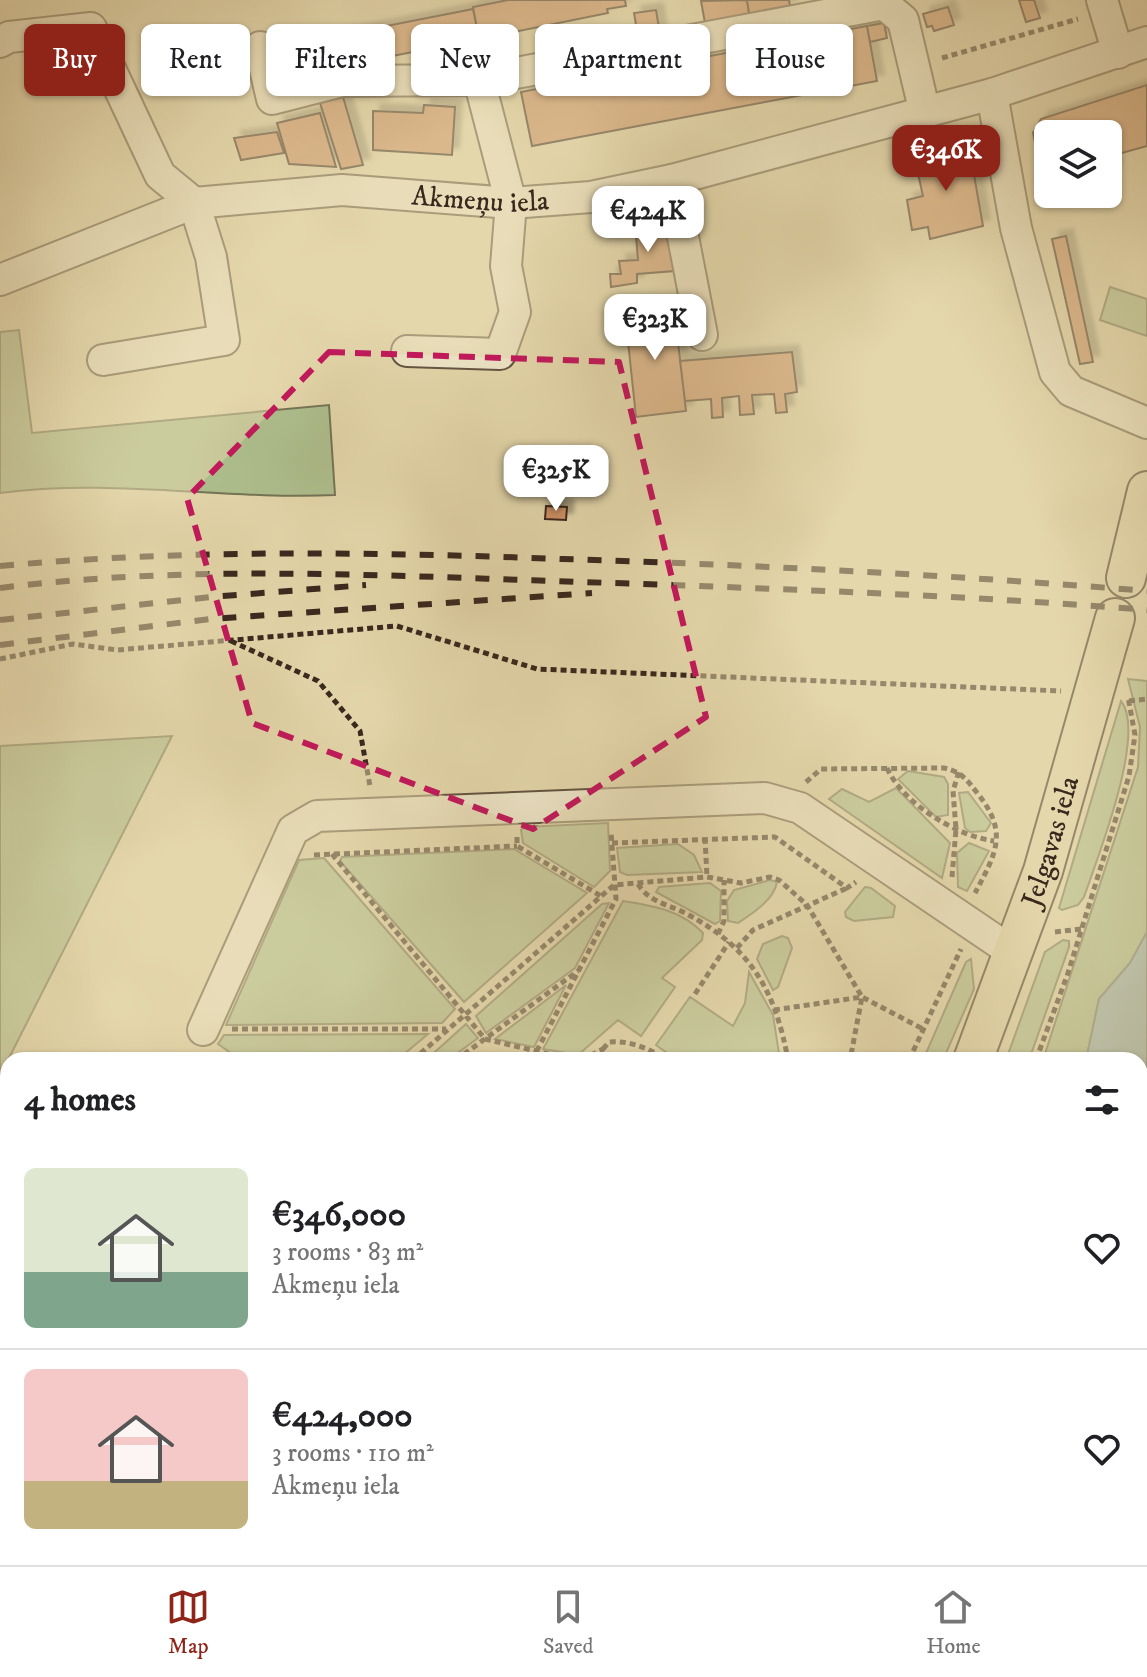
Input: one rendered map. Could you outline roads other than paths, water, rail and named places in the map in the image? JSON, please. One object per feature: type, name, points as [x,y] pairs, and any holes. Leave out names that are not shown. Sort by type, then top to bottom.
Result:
[{"type":"main road","points":[[1126,578],[1147,491]]},
{"type":"main road","name":"Jelgavas iela","points":[[976,1052],[1043,871],[1115,618]]},
{"type":"street","points":[[519,72],[883,2],[903,20],[925,113]]},
{"type":"street","points":[[1104,6],[1118,53]]},
{"type":"street","points":[[0,42],[9,37],[91,28],[160,175],[194,203],[211,257],[224,340],[103,360]]},
{"type":"street","name":"Akmeņu iela","points":[[0,280],[194,203],[342,190],[511,203],[591,197],[672,180],[925,113],[1147,42]]},
{"type":"street","points":[[260,47],[272,99],[342,81],[411,80]]},
{"type":"street","points":[[992,94],[1016,228],[1055,372],[1071,391],[1147,423]]},
{"type":"street","points":[[407,351],[500,354],[515,312],[506,266],[511,203],[483,96]]},
{"type":"street","points":[[672,180],[702,335]]},
{"type":"street","points":[[203,1030],[293,830],[317,816],[765,798],[783,801],[800,808],[1014,953]]},
{"type":"water","points":[[1147,932],[1147,1052],[1088,1052],[1099,999],[1130,963]]},
{"type":"railway","points":[[0,566],[211,554],[421,555],[781,568],[1147,591]]},
{"type":"railway","points":[[0,588],[139,576],[347,575],[851,592],[1147,610]]},
{"type":"railway","points":[[0,620],[211,597],[366,585]]},
{"type":"railway","points":[[0,645],[210,619],[592,593]]}]
